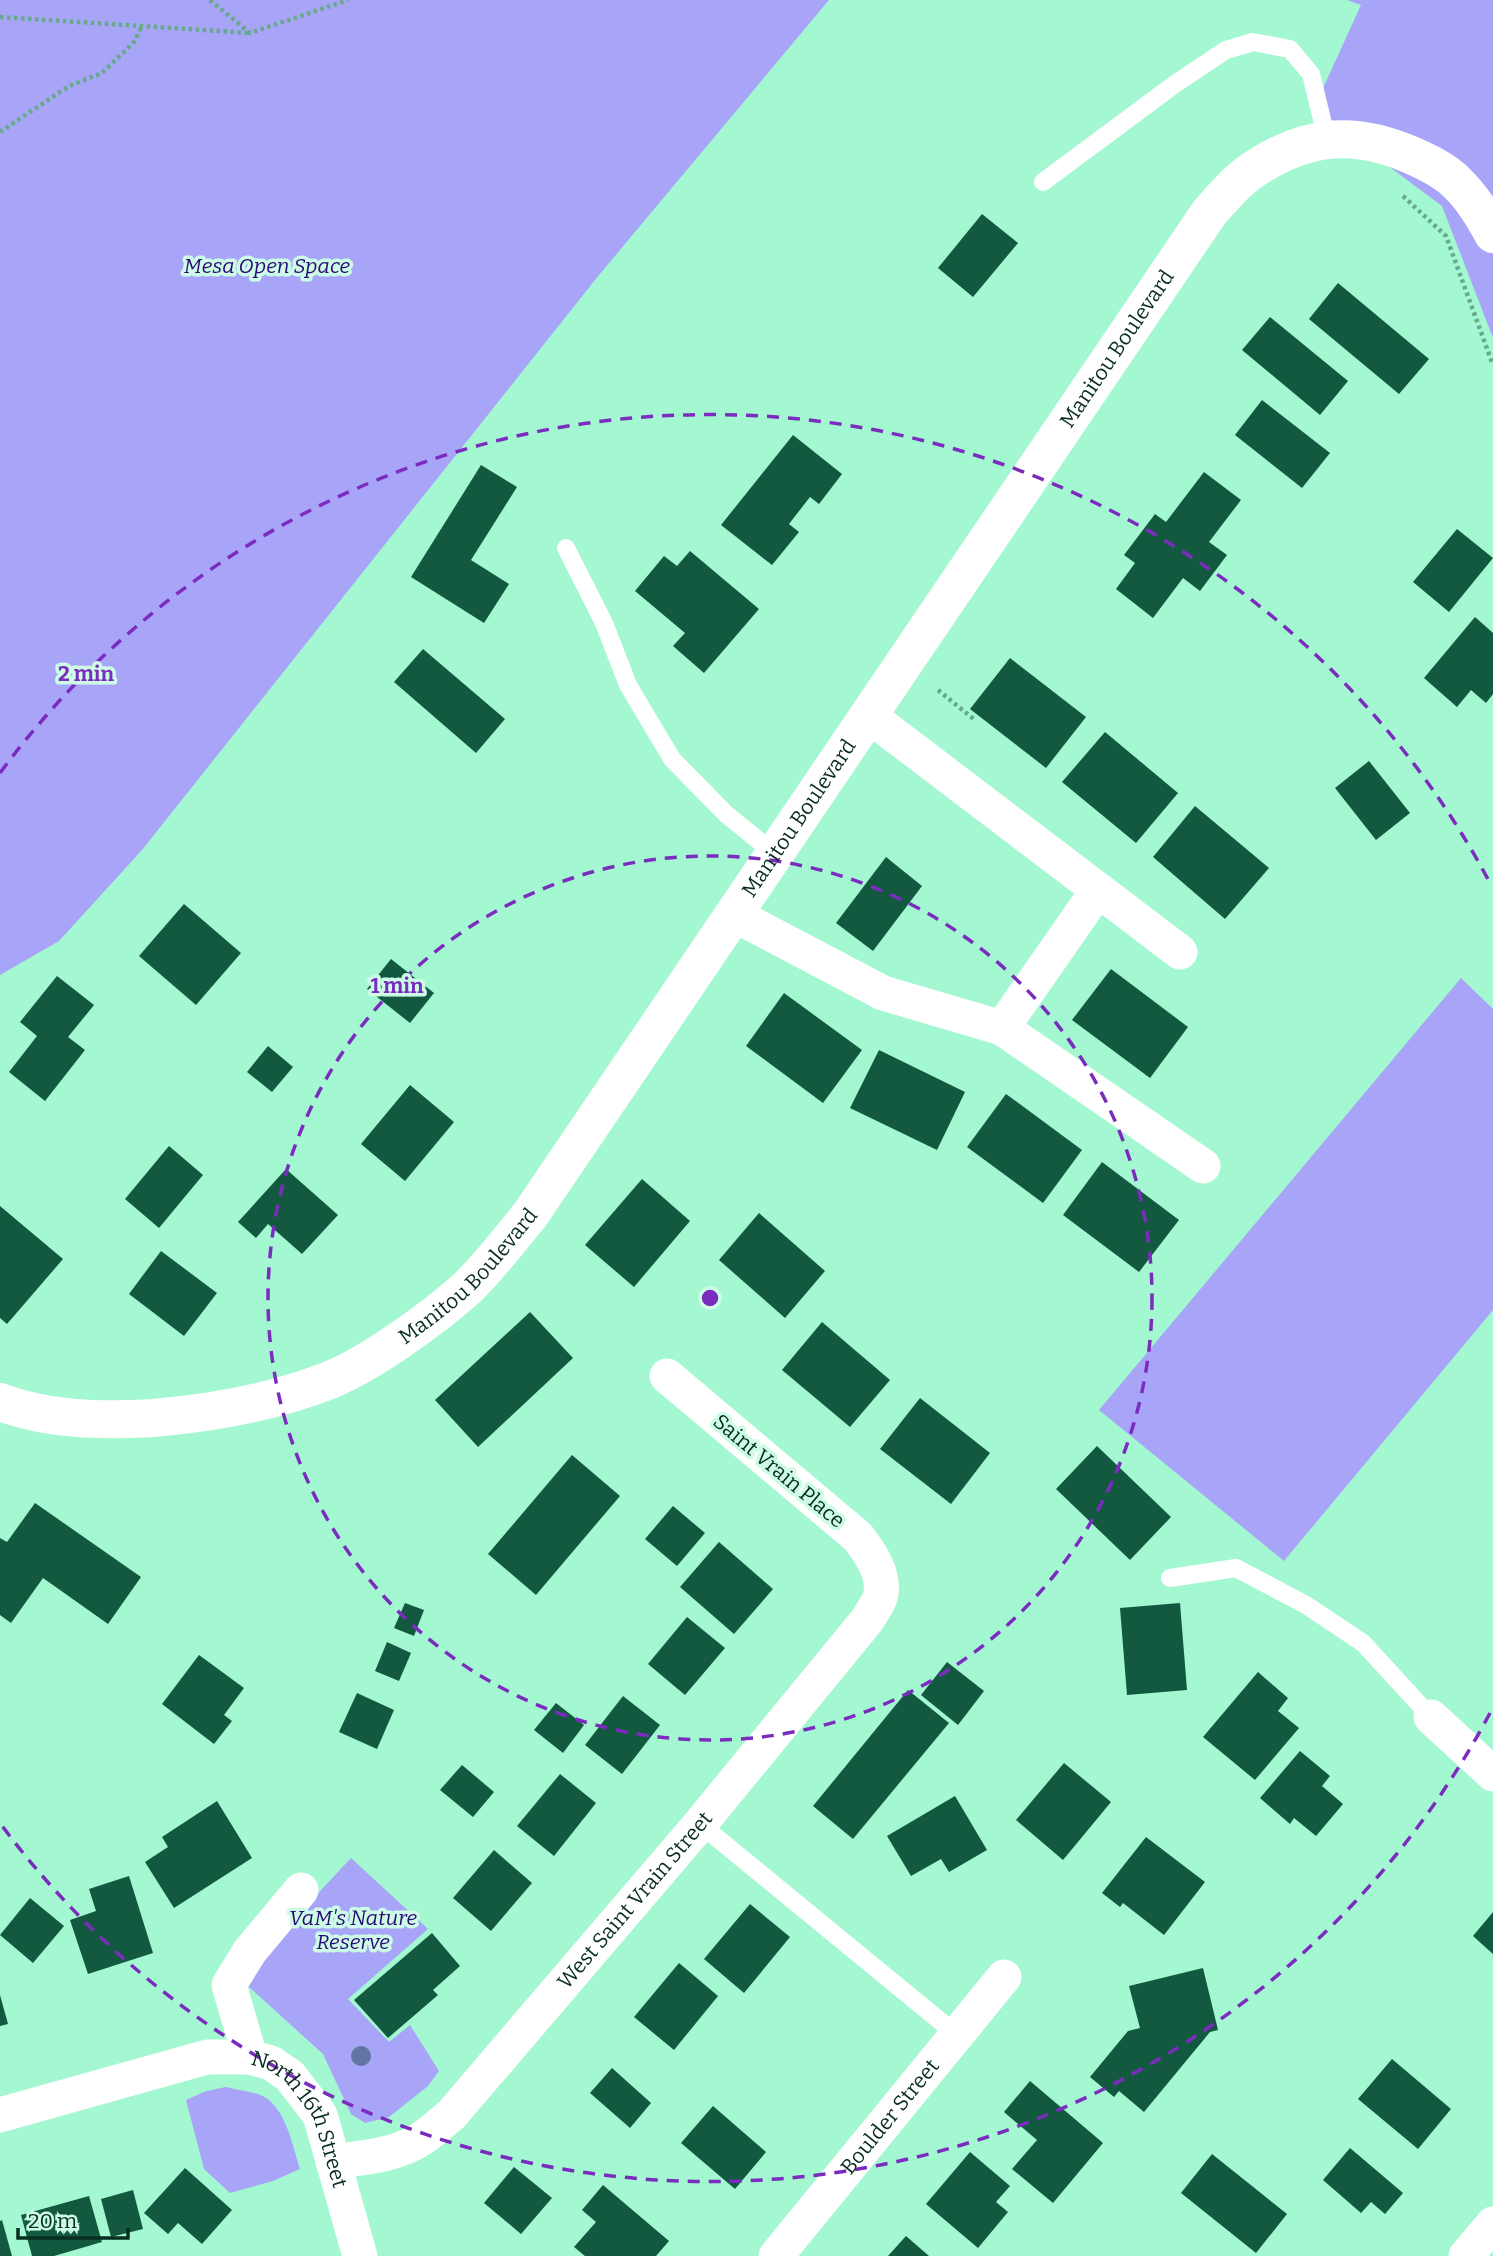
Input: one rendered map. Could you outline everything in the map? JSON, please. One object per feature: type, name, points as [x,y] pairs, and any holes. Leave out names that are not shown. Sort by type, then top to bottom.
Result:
[{"type":"street","name":"Manitou Boulevard","points":[[0,1402],[57,1416],[109,1421],[214,1411],[281,1396],[332,1379],[383,1350],[468,1287],[530,1215],[1209,213],[1229,190],[1256,167],[1286,151],[1327,140],[1355,138],[1396,148],[1430,163],[1456,181],[1479,209],[1493,234]]},
{"type":"street","points":[[868,715],[1180,952]]},
{"type":"street","points":[[1002,1028],[1098,890]]},
{"type":"street","points":[[733,914],[883,993],[1002,1028],[1203,1166]]},
{"type":"street","name":"Saint Vrain Place","points":[[667,1376],[858,1537],[871,1554],[880,1574]]},
{"type":"street","name":"West Saint Vrain Street","points":[[333,2162],[404,2148],[426,2136],[452,2113],[700,1824],[868,1619],[881,1595],[880,1574]]},
{"type":"street","points":[[1431,1717],[1493,1774]]},
{"type":"street","name":"North 16th Street","points":[[300,1890],[250,1951],[229,1985],[250,2057],[271,2063],[290,2076],[320,2115],[360,2256]]},
{"type":"street","name":"Boulder Street","points":[[776,2256],[1004,1977]]},
{"type":"street","points":[[0,2115],[207,2057],[250,2057]]},
{"type":"street","points":[[1466,2256],[1493,2224]]},
{"type":"lane","points":[[1043,182],[1175,84],[1226,50],[1253,42],[1290,49],[1311,74],[1327,140]]},
{"type":"lane","points":[[566,548],[604,623],[628,685],[672,759],[726,814],[774,853]]},
{"type":"lane","points":[[1170,1578],[1236,1568],[1306,1605],[1363,1643],[1431,1717]]},
{"type":"lane","points":[[700,1824],[956,2035]]},
{"type":"path","points":[[209,0],[250,33]]},
{"type":"path","points":[[0,17],[250,33],[348,0]]},
{"type":"path","points":[[0,132],[69,86],[102,73],[134,42],[142,26]]},
{"type":"path","points":[[1393,190],[1405,196],[1447,236],[1493,365]]},
{"type":"path","points":[[938,690],[976,722]]},
{"type":"green space","name":"Mesa Open Space","points":[[0,0],[829,0],[599,275],[142,850],[59,941],[0,975]]},
{"type":"green space","points":[[1347,0],[1493,0],[1493,338],[1442,206],[1313,110],[1361,5]]},
{"type":"green space","points":[[1461,978],[1493,1009],[1493,1310],[1284,1561],[1099,1410]]},
{"type":"green space","name":"VaM's Nature Reserve","points":[[351,1858],[428,1929],[348,1999],[389,2042],[410,2025],[439,2071],[428,2086],[389,2117],[365,2123],[351,2114],[323,2054],[239,1978]]},
{"type":"green space","points":[[226,2087],[268,2099],[286,2126],[300,2169],[273,2181],[230,2193],[204,2169],[186,2100],[206,2091]]},
{"type":"building","points":[[982,214],[1018,243],[973,297],[938,268]]},
{"type":"building","points":[[1338,283],[1429,359],[1399,394],[1309,319]]},
{"type":"building","points":[[1270,317],[1348,381],[1320,415],[1242,350]]},
{"type":"building","points":[[1262,400],[1330,453],[1302,488],[1235,435]]},
{"type":"building","points":[[793,435],[842,474],[819,504],[810,497],[789,524],[799,532],[772,565],[721,525]]},
{"type":"building","points":[[481,465],[517,487],[471,560],[509,584],[484,623],[411,577]]},
{"type":"building","points":[[1204,472],[1241,500],[1209,542],[1227,555],[1200,591],[1183,578],[1153,618],[1116,589],[1135,563],[1124,555],[1155,514],[1166,522]]},
{"type":"building","points":[[1457,529],[1493,558],[1449,612],[1413,582]]},
{"type":"building","points":[[690,551],[759,609],[704,673],[673,646],[685,633],[635,591],[664,556],[677,566]]},
{"type":"building","points":[[1475,617],[1493,633],[1493,694],[1486,703],[1471,690],[1457,707],[1424,678]]},
{"type":"building","points":[[423,649],[505,719],[476,753],[394,682]]},
{"type":"building","points":[[1010,658],[1086,717],[1046,768],[970,709]]},
{"type":"building","points":[[1105,732],[1178,793],[1136,843],[1062,782]]},
{"type":"building","points":[[1369,761],[1410,813],[1376,840],[1335,788]]},
{"type":"building","points":[[1195,806],[1269,868],[1225,919],[1153,857]]},
{"type":"building","points":[[886,857],[922,886],[873,951],[836,923]]},
{"type":"building","points":[[184,904],[241,953],[196,1005],[139,956]]},
{"type":"building","points":[[391,959],[434,993],[410,1023],[367,989]]},
{"type":"building","points":[[1111,969],[1188,1027],[1150,1078],[1072,1020]]},
{"type":"building","points":[[57,976],[94,1005],[68,1037],[85,1050],[45,1101],[9,1072],[37,1036],[20,1022]]},
{"type":"building","points":[[784,993],[862,1050],[823,1103],[746,1046]]},
{"type":"building","points":[[268,1046],[293,1067],[272,1092],[247,1072]]},
{"type":"building","points":[[879,1050],[965,1092],[937,1150],[850,1108]]},
{"type":"building","points":[[410,1085],[454,1122],[405,1181],[361,1144]]},
{"type":"building","points":[[1006,1094],[1082,1150],[1043,1203],[967,1147]]},
{"type":"building","points":[[169,1146],[203,1175],[159,1228],[125,1199]]},
{"type":"building","points":[[1102,1162],[1179,1220],[1139,1272],[1063,1215]]},
{"type":"building","points":[[286,1169],[338,1215],[302,1254],[268,1224],[256,1238],[238,1222]]},
{"type":"building","points":[[642,1179],[690,1221],[634,1287],[585,1245]]},
{"type":"building","points":[[0,1206],[63,1259],[7,1324],[0,1318]]},
{"type":"building","points":[[759,1213],[825,1271],[785,1318],[719,1260]]},
{"type":"building","points":[[161,1251],[217,1293],[184,1336],[129,1294]]},
{"type":"building","points":[[530,1312],[573,1358],[478,1447],[435,1400]]},
{"type":"building","points":[[822,1322],[890,1380],[850,1427],[782,1370]]},
{"type":"building","points":[[920,1398],[990,1453],[951,1504],[880,1449]]},
{"type":"building","points":[[1097,1446],[1171,1517],[1130,1560],[1056,1489]]},
{"type":"building","points":[[572,1455],[620,1496],[536,1595],[488,1554]]},
{"type":"building","points":[[35,1503],[141,1577],[108,1624],[43,1578],[11,1623],[0,1615],[0,1538],[7,1542]]},
{"type":"building","points":[[673,1506],[705,1533],[677,1566],[645,1539]]},
{"type":"building","points":[[719,1542],[773,1589],[734,1634],[680,1587]]},
{"type":"building","points":[[405,1603],[424,1610],[414,1636],[394,1628]]},
{"type":"building","points":[[1180,1603],[1187,1690],[1127,1695],[1120,1608]]},
{"type":"building","points":[[687,1617],[725,1648],[685,1695],[648,1664]]},
{"type":"building","points":[[387,1642],[411,1653],[399,1681],[375,1671]]},
{"type":"building","points":[[199,1655],[244,1688],[224,1715],[232,1721],[214,1744],[162,1704]]},
{"type":"building","points":[[947,1662],[984,1691],[958,1725],[921,1695]]},
{"type":"building","points":[[1258,1672],[1288,1698],[1278,1711],[1299,1728],[1255,1780],[1203,1737]]},
{"type":"building","points":[[908,1690],[949,1723],[853,1839],[813,1806]]},
{"type":"building","points":[[357,1693],[394,1710],[377,1749],[339,1732]]},
{"type":"building","points":[[623,1696],[660,1725],[622,1774],[585,1745]]},
{"type":"building","points":[[556,1703],[584,1725],[563,1753],[534,1730]]},
{"type":"building","points":[[1300,1751],[1330,1776],[1322,1786],[1343,1804],[1316,1836],[1294,1818],[1290,1824],[1260,1798]]},
{"type":"building","points":[[1064,1763],[1111,1802],[1063,1860],[1016,1820]]},
{"type":"building","points":[[462,1765],[494,1792],[473,1817],[440,1790]]},
{"type":"building","points":[[560,1774],[596,1803],[554,1856],[517,1826]]},
{"type":"building","points":[[955,1796],[987,1850],[949,1872],[941,1859],[911,1876],[887,1836]]},
{"type":"building","points":[[217,1801],[252,1858],[174,1908],[145,1862],[168,1847],[162,1837]]},
{"type":"building","points":[[1146,1837],[1205,1882],[1164,1935],[1123,1903],[1120,1907],[1102,1893]]},
{"type":"building","points":[[494,1850],[532,1883],[491,1931],[453,1898]]},
{"type":"building","points":[[129,1876],[153,1953],[88,1974],[70,1920],[96,1911],[89,1889]]},
{"type":"building","points":[[30,1898],[64,1926],[33,1963],[0,1935]]},
{"type":"building","points":[[750,1904],[790,1937],[744,1993],[704,1959]]},
{"type":"building","points":[[1493,1912],[1493,1954],[1473,1936]]},
{"type":"building","points":[[432,1933],[460,1966],[433,1990],[438,1995],[388,2038],[354,2000]]},
{"type":"building","points":[[679,1963],[718,1996],[674,2050],[634,2017]]},
{"type":"building","points":[[1203,1968],[1218,2030],[1210,2032],[1144,2112],[1119,2091],[1114,2097],[1090,2077],[1128,2031],[1140,2028],[1129,1986]]},
{"type":"building","points":[[0,1995],[8,2024],[0,2026]]},
{"type":"building","points":[[1392,2059],[1451,2109],[1418,2149],[1358,2099]]},
{"type":"building","points":[[612,2068],[651,2103],[630,2128],[590,2093]]},
{"type":"building","points":[[1030,2081],[1103,2143],[1053,2203],[1012,2169],[1037,2140],[1004,2112]]},
{"type":"building","points":[[713,2106],[766,2152],[735,2189],[681,2143]]},
{"type":"building","points":[[1350,2148],[1403,2193],[1385,2214],[1371,2202],[1361,2213],[1323,2180]]},
{"type":"building","points":[[970,2152],[1010,2186],[996,2202],[1008,2212],[978,2248],[926,2204]]},
{"type":"building","points":[[1212,2154],[1287,2214],[1256,2253],[1181,2193]]},
{"type":"building","points":[[514,2167],[552,2198],[521,2234],[484,2203]]},
{"type":"building","points":[[185,2168],[232,2210],[202,2244],[178,2223],[168,2234],[144,2213]]},
{"type":"building","points":[[603,2185],[669,2241],[656,2256],[585,2256],[574,2247],[596,2222],[582,2210]]},
{"type":"building","points":[[133,2190],[143,2229],[111,2237],[101,2199]]},
{"type":"building","points":[[89,2196],[102,2242],[54,2256],[32,2256],[21,2215]]},
{"type":"building","points":[[2,2220],[12,2256],[0,2256]]},
{"type":"building","points":[[906,2236],[929,2256],[888,2256]]}]
